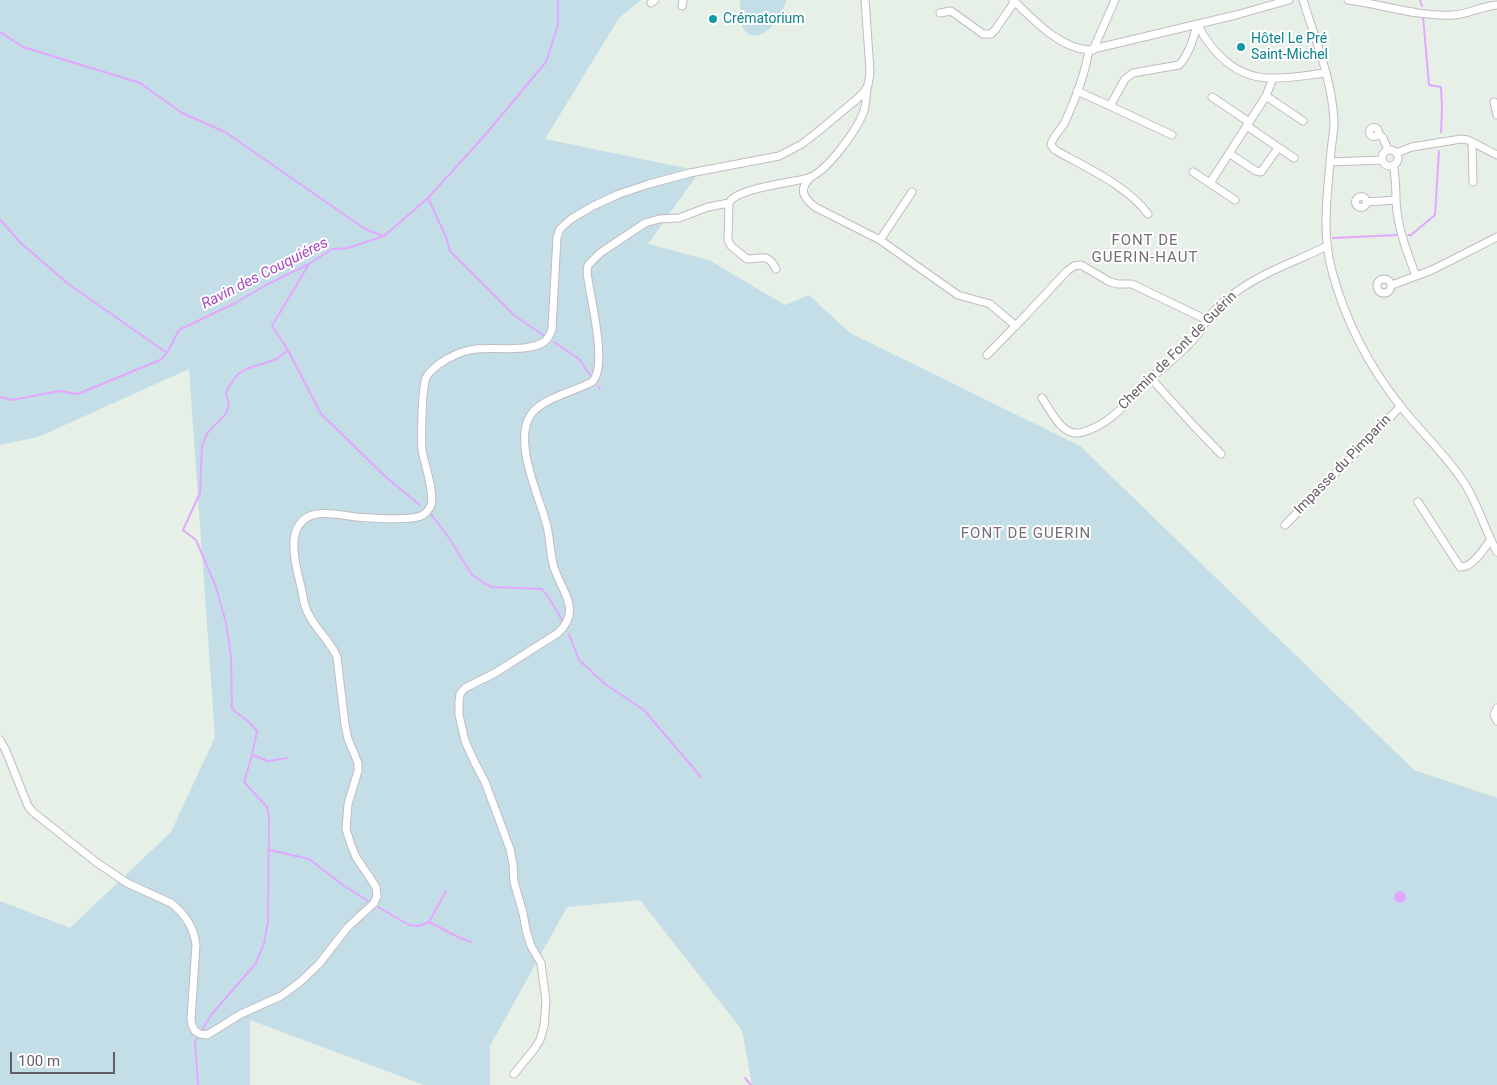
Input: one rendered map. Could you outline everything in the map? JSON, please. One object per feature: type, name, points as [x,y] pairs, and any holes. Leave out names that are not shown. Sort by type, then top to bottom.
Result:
[{"type":"street","points":[[865,0],[870,56],[866,103],[863,113],[843,147],[825,167],[804,185],[803,190],[808,202],[880,240],[958,295],[990,304],[1016,326]]},
{"type":"street","points":[[1115,0],[1091,50],[1064,123],[1051,142],[1051,145],[1055,150],[1098,173],[1133,197],[1148,214]]},
{"type":"street","points":[[940,13],[951,11],[983,34],[990,34],[995,30],[1014,1],[1042,27],[1064,43],[1078,49],[1091,50],[1288,0]]},
{"type":"street","points":[[1303,0],[1326,73],[1334,120],[1326,211],[1327,246],[1340,296],[1351,326],[1366,355],[1400,406],[1449,462],[1462,480],[1477,507],[1497,551]]},
{"type":"street","points":[[1348,0],[1448,15],[1457,15],[1497,5]]},
{"type":"street","points":[[1197,24],[1215,51],[1226,63],[1257,76],[1273,78],[1326,73]]},
{"type":"street","points":[[1110,106],[1125,79],[1133,73],[1179,65],[1194,36],[1197,24]]},
{"type":"street","points":[[1194,36],[1202,33]]},
{"type":"street","points":[[1210,183],[1266,96],[1273,78]]},
{"type":"street","points":[[0,740],[28,806],[38,818],[127,883],[177,907],[190,924],[195,934],[196,945],[191,1012],[192,1025],[195,1031],[207,1035],[241,1014],[281,996],[300,982],[319,964],[347,928],[374,903],[377,896],[376,888],[351,845],[346,829],[346,812],[358,771],[358,763],[346,734],[337,657],[333,648],[308,613],[304,600],[296,562],[295,543],[296,532],[300,524],[321,513],[358,517],[411,518],[422,516],[430,509],[432,500],[422,448],[423,391],[426,378],[446,359],[470,349],[536,346],[548,338],[552,329],[556,242],[560,229],[567,222],[592,206],[628,190],[690,173],[767,159],[785,153],[815,134],[867,88]]},
{"type":"street","points":[[1077,91],[1172,136]]},
{"type":"street","points":[[1266,96],[1303,121]]},
{"type":"street","points":[[1212,97],[1278,148],[1294,158]]},
{"type":"street","points":[[1494,102],[1497,115]]},
{"type":"street","points":[[1378,133],[1383,138],[1388,150]]},
{"type":"street","points":[[1393,165],[1386,165],[1382,160],[1382,155],[1388,150],[1396,152],[1412,147],[1461,138],[1497,155]]},
{"type":"street","points":[[1472,142],[1472,182]]},
{"type":"street","points":[[1230,154],[1256,171],[1261,172],[1278,148]]},
{"type":"street","points":[[1396,152],[1397,159],[1393,165],[1401,232],[1416,276]]},
{"type":"street","points":[[1330,162],[1382,160]]},
{"type":"street","points":[[1193,172],[1235,200]]},
{"type":"street","points":[[776,269],[773,263],[765,257],[747,258],[731,246],[728,240],[729,203],[737,195],[810,178]]},
{"type":"street","points":[[880,240],[912,192]]},
{"type":"street","points":[[1367,202],[1396,200]]},
{"type":"street","points":[[514,1074],[540,1040],[544,1026],[546,1001],[541,962],[531,946],[526,930],[524,913],[514,882],[510,849],[485,782],[465,742],[459,715],[459,702],[460,694],[466,688],[495,673],[558,633],[565,626],[568,619],[569,606],[566,592],[553,565],[548,528],[529,468],[524,440],[525,426],[529,417],[537,408],[592,382],[598,373],[596,319],[587,272],[591,261],[646,223],[659,219],[679,218],[729,203]]},
{"type":"street","points":[[1392,285],[1446,263],[1497,238]]},
{"type":"street","name":"Chemin de Font de Guérin","points":[[1042,398],[1064,428],[1071,433],[1077,434],[1096,427],[1109,420],[1121,409],[1181,352],[1198,334],[1216,309],[1248,283],[1327,246]]},
{"type":"street","points":[[987,355],[1067,271],[1079,265],[1110,282],[1132,284],[1207,320]]},
{"type":"street","points":[[1152,378],[1221,454]]},
{"type":"street","name":"Impasse du Pimparin","points":[[1285,525],[1400,406]]},
{"type":"street","points":[[1418,502],[1460,566],[1466,567],[1472,563],[1491,540]]},
{"type":"street","points":[[1497,708],[1494,715],[1497,721]]},
{"type":"shaded area","points":[[0,0],[641,0],[619,18],[545,139],[700,171],[648,244],[709,260],[785,305],[809,295],[850,333],[1080,446],[1414,770],[1497,798],[1497,1085],[752,1085],[742,1030],[640,900],[567,907],[490,1046],[490,1085],[424,1085],[250,1020],[250,1085],[0,1085],[0,901],[70,928],[171,832],[215,737],[189,369],[38,437],[0,445]]},
{"type":"shaded area","points":[[740,0],[787,0],[781,13],[768,30],[756,35],[749,35],[741,23]]},
{"type":"shaded area","points":[[1400,891],[1406,897],[1400,903],[1394,897]]},
{"type":"waterway","name":"Ravin des Couquiéres","points":[[0,397],[12,400],[59,391],[78,394],[160,360],[167,353],[179,330],[309,264],[332,249],[348,248],[384,236],[428,198],[485,135],[546,62],[558,25],[558,0]]},
{"type":"waterway","points":[[1420,0],[1422,6]]},
{"type":"waterway","points":[[1423,16],[1429,85],[1441,87],[1441,132]]},
{"type":"waterway","points":[[0,32],[23,47],[140,83],[182,113],[225,132],[365,229],[383,236]]},
{"type":"waterway","points":[[1408,235],[1411,235],[1435,215],[1439,151]]},
{"type":"waterway","points":[[428,198],[446,237],[450,251],[515,316],[543,335]]},
{"type":"waterway","points":[[0,220],[21,243],[67,283],[167,353]]},
{"type":"waterway","points":[[1333,238],[1398,235]]},
{"type":"waterway","points":[[201,1032],[211,1015],[256,963],[264,944],[268,921],[269,817],[267,807],[244,782],[257,731],[232,709],[231,656],[226,623],[216,587],[196,540],[183,530],[200,493],[202,446],[208,432],[226,414],[229,403],[226,394],[228,388],[238,374],[246,369],[277,359],[288,350],[272,326],[309,264]]},
{"type":"waterway","points":[[554,342],[579,359],[590,375]]},
{"type":"waterway","points":[[288,350],[321,414],[388,479],[420,505]]},
{"type":"waterway","points":[[430,513],[449,538],[472,575],[492,587],[542,589],[562,620]]},
{"type":"waterway","points":[[569,634],[579,660],[605,684],[644,710],[701,777]]},
{"type":"waterway","points":[[253,755],[268,761],[287,758]]},
{"type":"waterway","points":[[270,850],[309,859],[368,901]]},
{"type":"waterway","points":[[429,922],[446,891]]},
{"type":"waterway","points":[[378,907],[409,925],[419,926],[429,922],[471,942]]},
{"type":"waterway","points":[[198,1085],[195,1041],[199,1036]]},
{"type":"waterway","points":[[745,1078],[751,1085]]},
{"type":"place","name":"Crématorium","points":[[713,19]]},
{"type":"place","name":"Hôtel Le Pré Saint-Michel","points":[[1241,47]]},
{"type":"district","name":"FONT DE GUERIN-HAUT","points":[[1145,250]]},
{"type":"district","name":"FONT DE GUERIN","points":[[1026,534]]}]
